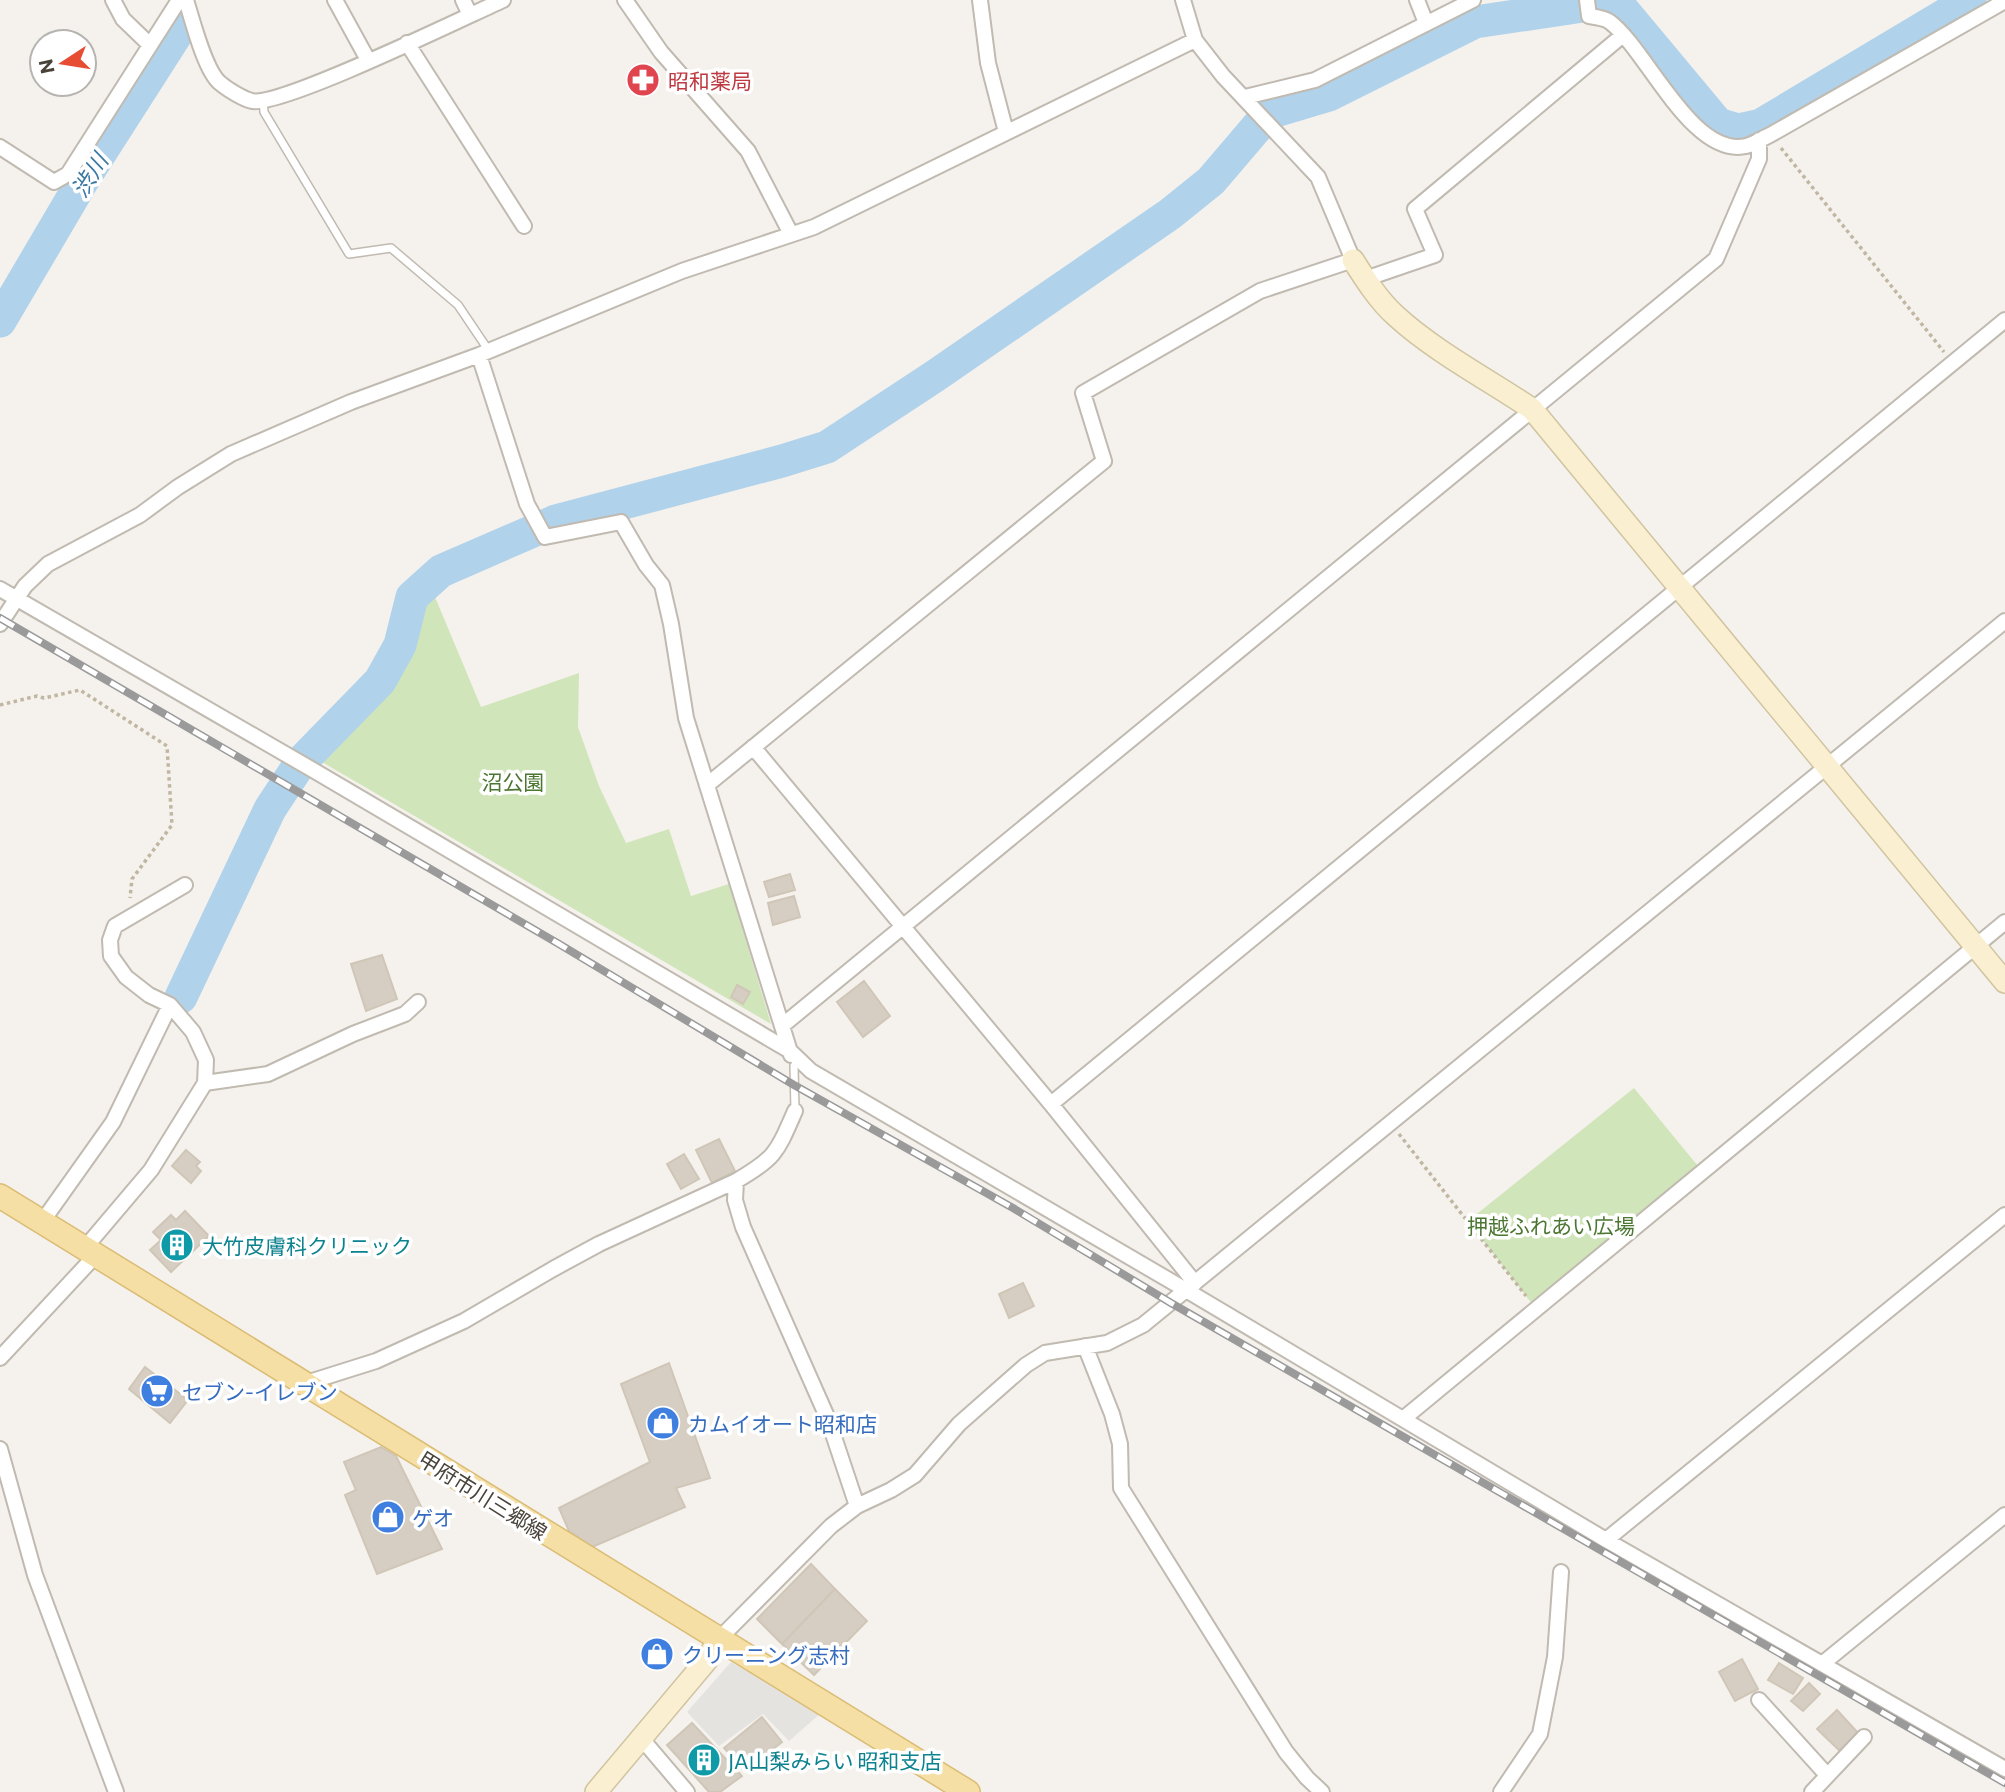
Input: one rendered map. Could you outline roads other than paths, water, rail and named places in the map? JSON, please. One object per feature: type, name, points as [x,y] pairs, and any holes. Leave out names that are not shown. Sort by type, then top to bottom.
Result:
[{"type":"main road","name":"甲府市川三郷線","points":[[0,1196],[968,1792]]},
{"type":"street","points":[[113,0],[123,19],[150,45]]},
{"type":"street","points":[[0,147],[54,182],[68,174],[179,0]]},
{"type":"street","points":[[186,0],[206,61],[218,82],[253,101],[312,85],[503,0]]},
{"type":"street","points":[[335,0],[368,60]]},
{"type":"street","points":[[463,0],[471,15]]},
{"type":"street","points":[[625,0],[661,52],[748,150],[791,234]]},
{"type":"street","points":[[980,0],[988,63],[1006,132]]},
{"type":"street","points":[[1183,0],[1195,40],[1223,76],[1318,177],[1353,260],[1395,316],[1532,409],[2005,982]]},
{"type":"street","points":[[1418,0],[1426,23]]},
{"type":"street","points":[[1245,98],[1315,80],[1473,0]]},
{"type":"street","points":[[1587,0],[1590,16],[1608,20],[1623,35],[1685,116],[1704,135],[1732,146],[1746,146],[1765,137],[2005,1]]},
{"type":"street","points":[[1365,279],[1436,255],[1415,209],[1623,35]]},
{"type":"street","points":[[0,624],[25,586],[48,564],[140,515],[231,454],[351,402],[484,353],[682,271],[814,226],[1195,40]]},
{"type":"street","points":[[407,43],[524,226]]},
{"type":"street","points":[[783,1025],[1716,259],[1759,159],[1765,137]]},
{"type":"street","points":[[707,785],[1104,461],[1083,393],[1259,291],[1353,260]]},
{"type":"street","points":[[1051,1104],[2005,320]]},
{"type":"street","points":[[484,353],[527,503],[545,537],[621,522],[646,565],[662,585],[686,718],[794,1066]]},
{"type":"street","points":[[0,589],[790,1051],[811,1071],[1191,1286],[1403,1419],[1606,1540],[2005,1769]]},
{"type":"street","points":[[596,1792],[707,1660],[718,1640],[831,1525],[857,1506],[915,1475],[959,1424],[1026,1365],[1045,1353],[1107,1343],[1143,1325],[2005,621]]},
{"type":"street","points":[[753,747],[1051,1104],[1191,1286]]},
{"type":"street","points":[[0,1358],[90,1252],[151,1170],[205,1083],[206,1060],[193,1032],[170,1005],[149,995],[126,977],[111,956],[110,940],[115,926],[184,885]]},
{"type":"street","points":[[1403,1419],[2005,922]]},
{"type":"street","points":[[205,1083],[268,1073],[353,1034],[405,1014],[418,1002]]},
{"type":"street","points":[[41,1222],[113,1122],[170,1005]]},
{"type":"street","points":[[303,1384],[376,1362],[464,1321],[599,1244],[736,1181],[763,1166],[778,1150],[795,1111]]},
{"type":"street","points":[[736,1181],[735,1200],[743,1227],[828,1419],[857,1506]]},
{"type":"street","points":[[1606,1540],[2005,1215]]},
{"type":"street","points":[[1084,1346],[1115,1424],[1120,1444],[1121,1488],[1286,1752],[1322,1792]]},
{"type":"street","points":[[0,1449],[36,1575],[116,1792]]},
{"type":"street","points":[[1822,1664],[2005,1515]]},
{"type":"street","points":[[1503,1791],[1539,1734],[1555,1657],[1561,1572]]},
{"type":"street","points":[[1759,1700],[1827,1775]]},
{"type":"street","points":[[1812,1792],[1864,1737]]},
{"type":"street","points":[[642,1739],[687,1792]]},
{"type":"lane","points":[[262,100],[264,112],[349,254],[391,248],[458,305],[484,353]]},
{"type":"lane","points":[[794,1066],[795,1111]]},
{"type":"waterway","points":[[181,997],[270,809],[301,762],[380,681],[400,645],[412,597],[441,571],[556,521],[827,447],[1170,214],[1211,181],[1269,113],[1329,95],[1475,22],[1603,3],[1622,9],[1718,124],[1738,130],[1761,125],[1970,0]]},
{"type":"waterway","name":"渋川","points":[[0,321],[83,180],[179,30]]},
{"type":"railway","points":[[0,618],[559,944],[794,1085],[1013,1208],[1171,1303],[2005,1783]]},
{"type":"place","name":"昭和薬局","points":[[643,80]]},
{"type":"place","name":"大竹皮膚科クリニック","points":[[177,1245]]},
{"type":"place","name":"セブン-イレブン","points":[[157,1391]]},
{"type":"place","name":"カムイオート昭和店","points":[[663,1423]]},
{"type":"place","name":"ゲオ","points":[[388,1517]]},
{"type":"place","name":"クリーニング志村","points":[[657,1654]]},
{"type":"place","name":"JA山梨みらい 昭和支店","points":[[704,1760]]},
{"type":"park label","name":"沼公園","points":[[513,781]]},
{"type":"park label","name":"押越ふれあい広場","points":[[1551,1225]]}]
